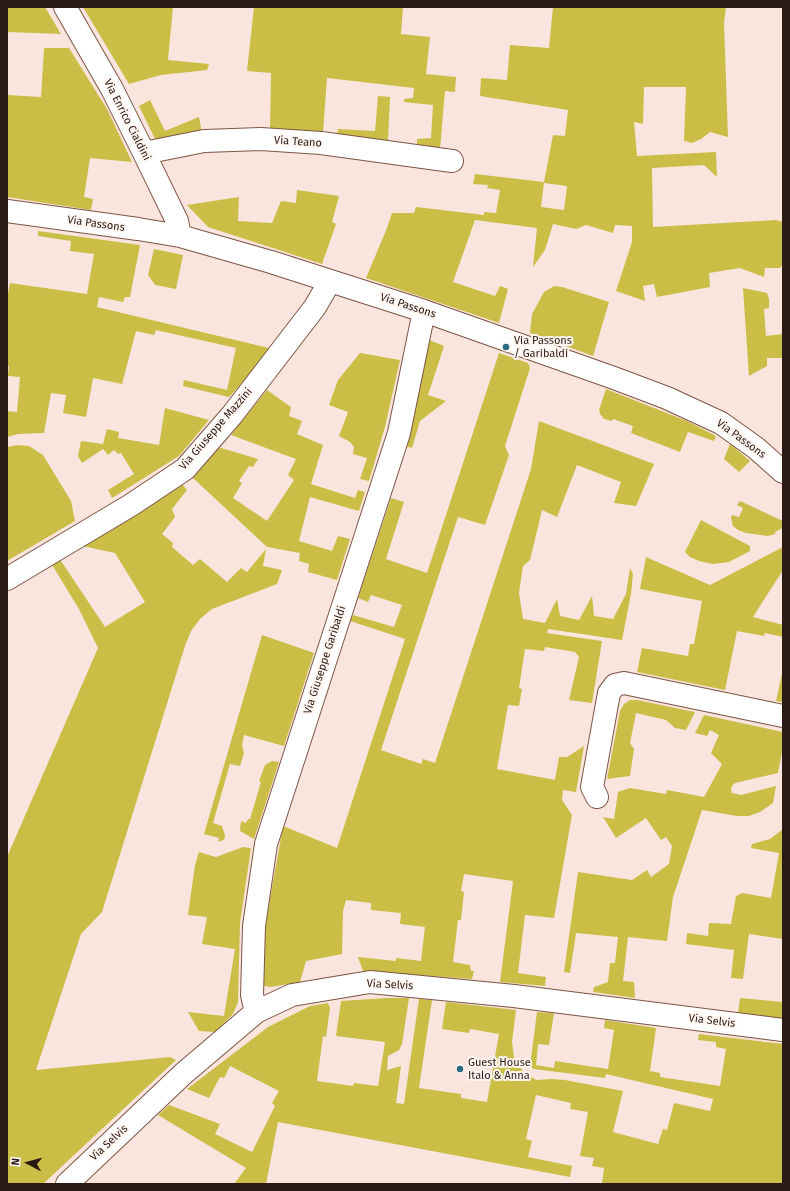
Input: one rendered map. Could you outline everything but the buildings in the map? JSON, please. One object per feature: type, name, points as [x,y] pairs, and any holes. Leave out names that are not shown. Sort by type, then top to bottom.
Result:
[{"type":"street","name":"Via Enrico Cialdini","points":[[65,7],[112,89],[144,152],[177,221],[180,236]]},
{"type":"street","name":"Via Teano","points":[[144,152],[204,141],[261,139],[321,143],[452,161]]},
{"type":"street","name":"Via Passons","points":[[7,211],[180,236],[271,262],[424,311],[667,398],[721,423],[756,448],[783,472]]},
{"type":"street","name":"Via Giuseppe Mazzini","points":[[7,579],[131,505],[185,468],[232,415],[314,307],[330,281]]},
{"type":"street","name":"Via Giuseppe Garibaldi","points":[[256,1012],[252,995],[254,926],[266,844],[399,433],[424,311]]},
{"type":"street","points":[[597,797],[592,787],[610,693],[615,686],[624,683],[783,716]]},
{"type":"street","name":"Via Selvis","points":[[67,1184],[183,1074],[256,1012],[292,995],[370,982],[514,996],[783,1030]]},
{"type":"shaded area","points":[[7,7],[45,7],[61,34],[7,32]]},
{"type":"shaded area","points":[[83,7],[173,7],[168,60],[209,64],[207,70],[161,75],[129,84]]},
{"type":"shaded area","points":[[254,7],[403,7],[401,34],[430,37],[426,74],[456,77],[455,92],[445,91],[440,149],[417,147],[417,139],[431,138],[433,105],[404,102],[404,99],[413,98],[414,88],[327,78],[323,133],[270,131],[271,73],[247,71]]},
{"type":"shaded area","points":[[553,7],[726,7],[724,23],[728,137],[710,132],[701,139],[692,143],[684,141],[686,87],[644,87],[643,124],[634,122],[637,156],[716,152],[717,177],[704,165],[652,168],[653,227],[776,220],[783,222],[783,264],[780,268],[765,268],[764,277],[740,268],[709,273],[710,287],[657,297],[654,284],[643,286],[645,301],[616,291],[632,242],[632,226],[615,225],[613,233],[586,225],[576,229],[553,224],[545,250],[533,267],[537,228],[475,220],[453,282],[495,296],[500,286],[508,289],[499,323],[366,278],[392,213],[414,213],[416,207],[484,215],[484,212],[496,213],[500,190],[487,188],[488,185],[473,184],[475,174],[544,182],[553,135],[565,136],[568,110],[480,96],[481,78],[507,80],[510,45],[549,48]],"holes":[[[544,183],[567,186],[564,210],[541,207]]]},
{"type":"shaded area","points":[[44,48],[69,48],[107,109],[132,162],[90,158],[84,197],[93,199],[91,210],[7,197],[7,95],[41,97]]},
{"type":"shaded area","points":[[378,96],[390,97],[388,141],[337,134],[338,129],[375,131]]},
{"type":"shaded area","points":[[150,100],[165,131],[199,117],[202,133],[156,141],[139,106]]},
{"type":"shaded area","points":[[297,190],[339,196],[332,222],[336,224],[322,264],[208,227],[187,205],[239,197],[238,221],[272,223],[281,201],[296,203]]},
{"type":"shaded area","points":[[38,231],[140,245],[130,297],[125,297],[123,302],[99,297],[97,307],[273,349],[229,397],[183,386],[184,380],[227,390],[236,348],[156,330],[154,335],[136,331],[122,384],[93,378],[86,417],[63,413],[66,395],[51,393],[44,433],[18,434],[7,437],[7,411],[17,412],[20,377],[8,376],[9,366],[7,366],[7,293],[10,283],[87,294],[94,254],[70,251],[71,241],[38,236]]},
{"type":"shaded area","points":[[154,249],[183,255],[176,289],[155,285],[148,275]]},
{"type":"shaded area","points":[[554,286],[562,287],[609,302],[593,356],[530,333],[532,314],[544,292]]},
{"type":"shaded area","points":[[743,288],[767,293],[769,308],[764,309],[766,336],[783,334],[783,358],[767,358],[767,366],[749,376]]},
{"type":"shaded area","points":[[429,340],[444,346],[428,395],[446,401],[420,421],[412,448],[405,446]]},
{"type":"shaded area","points":[[360,353],[400,360],[385,427],[369,481],[360,479],[367,458],[353,454],[354,447],[350,442],[339,436],[348,412],[329,405],[338,380]]},
{"type":"shaded area","points":[[499,353],[528,363],[530,368],[505,446],[509,455],[485,525],[458,517],[381,750],[421,764],[423,759],[435,763],[531,469],[539,421],[654,464],[636,506],[614,503],[621,482],[577,465],[557,517],[542,510],[530,560],[523,566],[519,593],[523,619],[545,623],[557,599],[560,616],[579,620],[592,596],[594,616],[613,619],[626,594],[630,568],[633,574],[631,594],[622,640],[548,629],[547,633],[602,641],[592,703],[569,700],[579,657],[575,652],[545,647],[544,651],[525,649],[519,688],[522,689],[519,706],[508,705],[497,769],[555,780],[559,757],[567,757],[584,746],[576,792],[563,790],[562,800],[572,815],[554,918],[525,915],[518,973],[546,977],[545,986],[500,982],[513,881],[464,874],[461,891],[464,892],[461,920],[458,920],[453,962],[470,965],[471,971],[474,971],[472,979],[363,971],[358,957],[396,961],[396,958],[421,961],[425,927],[400,924],[401,913],[371,910],[371,903],[346,900],[343,911],[342,954],[306,961],[300,982],[271,987],[264,986],[262,982],[265,927],[283,826],[337,848],[405,639],[350,621],[353,615],[394,627],[402,605],[371,595],[368,602],[358,598],[391,498],[404,502],[386,559],[427,573]]},
{"type":"shaded area","points":[[606,389],[687,421],[716,436],[714,441],[688,432],[680,452],[631,433],[633,426],[613,419],[612,421],[604,419],[600,414],[599,410]]},
{"type":"shaded area","points":[[267,390],[291,407],[289,416],[302,421],[297,434],[323,445],[311,484],[355,498],[358,490],[365,492],[359,511],[310,497],[299,541],[332,551],[338,536],[350,539],[337,580],[308,572],[309,564],[299,561],[300,553],[267,547],[193,478],[218,447],[258,459],[253,467],[249,466],[239,481],[242,483],[233,498],[267,521],[294,480],[288,475],[296,459],[231,435]]},
{"type":"shaded area","points":[[165,408],[209,420],[179,456],[112,498],[108,490],[134,474],[121,453],[118,454],[114,450],[108,455],[103,449],[82,463],[78,456],[81,441],[103,444],[107,429],[119,432],[118,438],[159,445]]},
{"type":"shaded area","points":[[730,444],[750,461],[739,472],[724,459]]},
{"type":"shaded area","points":[[18,445],[29,446],[43,455],[71,501],[75,521],[7,561],[7,447]]},
{"type":"shaded area","points":[[182,484],[187,490],[172,509],[175,517],[162,534],[173,543],[172,547],[193,565],[200,559],[227,582],[241,568],[247,572],[266,549],[263,566],[282,570],[277,584],[212,609],[200,619],[191,631],[102,912],[81,934],[36,1070],[170,1057],[176,1060],[43,1184],[7,1184],[7,857],[98,648],[79,609],[51,563],[59,558],[105,627],[145,602],[115,553],[82,546],[114,529]]},
{"type":"shaded area","points":[[740,501],[783,521],[783,528],[775,532],[775,534],[768,536],[746,533],[738,530],[733,526],[731,518],[732,515],[739,517],[743,508],[737,505]]},
{"type":"shaded area","points":[[701,520],[750,546],[750,551],[729,562],[713,564],[699,561],[690,557],[685,552]]},
{"type":"shaded area","points":[[783,547],[783,570],[753,617],[783,625],[783,637],[765,633],[764,636],[737,631],[725,690],[637,672],[642,648],[688,656],[690,644],[694,644],[702,601],[640,589],[646,557],[710,585]]},
{"type":"shaded area","points":[[262,635],[314,653],[284,746],[244,735],[242,745],[244,753],[240,766],[230,764],[213,823],[222,826],[225,836],[224,840],[218,842],[219,838],[204,834]]},
{"type":"shaded area","points":[[783,669],[783,702],[776,701]]},
{"type":"shaded area","points":[[630,700],[637,700],[695,712],[686,730],[675,728],[666,720],[636,713],[630,743],[634,749],[630,776],[607,779],[620,711],[624,704]]},
{"type":"shaded area","points":[[704,715],[783,732],[783,747],[778,773],[735,783],[731,789],[732,793],[741,795],[776,786],[773,803],[760,812],[749,816],[737,816],[702,810],[673,897],[667,941],[628,937],[623,981],[634,982],[635,998],[593,992],[594,987],[608,982],[610,963],[615,963],[618,937],[576,933],[570,973],[564,972],[578,872],[632,880],[647,870],[651,877],[669,864],[672,846],[666,837],[661,840],[646,818],[616,838],[603,817],[614,819],[618,792],[630,788],[666,794],[667,790],[704,797],[722,764],[711,753],[719,735],[710,730],[707,736],[695,733]]},
{"type":"shaded area","points":[[272,761],[279,762],[254,839],[240,831],[241,821],[246,823],[248,819],[250,819],[261,782],[259,781],[265,765]]},
{"type":"shaded area","points":[[783,829],[783,939],[749,934],[743,979],[731,978],[734,950],[686,944],[687,933],[708,936],[709,923],[731,924],[736,896],[742,893],[771,898],[779,853],[751,848],[752,844],[770,839]]},
{"type":"shaded area","points":[[243,847],[251,848],[240,923],[238,1002],[233,1014],[215,1032],[199,1031],[188,1012],[224,1016],[235,949],[202,944],[207,917],[188,915],[195,865],[199,852],[216,857]]},
{"type":"shaded area","points":[[409,998],[402,1044],[399,1050],[388,1056],[387,1070],[401,1066],[396,1103],[404,1104],[419,999],[432,1000],[419,1088],[461,1094],[461,1098],[487,1102],[499,1034],[470,1029],[469,1033],[442,1029],[446,1002],[516,1010],[512,1042],[514,1057],[523,1072],[536,1080],[565,1080],[623,1091],[613,1132],[658,1144],[663,1129],[667,1130],[674,1103],[710,1111],[713,1099],[606,1074],[605,1078],[534,1069],[530,1066],[537,1012],[554,1013],[549,1045],[538,1044],[536,1065],[554,1068],[555,1061],[608,1069],[614,1030],[604,1028],[605,1020],[656,1028],[650,1071],[660,1073],[660,1077],[720,1086],[726,1049],[716,1047],[716,1042],[698,1040],[699,1034],[783,1044],[783,1184],[602,1183],[604,1168],[592,1166],[594,1158],[580,1156],[588,1112],[570,1109],[571,1103],[536,1095],[526,1139],[532,1141],[528,1157],[572,1166],[570,1177],[278,1122],[266,1184],[234,1184],[246,1168],[158,1115],[169,1105],[220,1124],[215,1134],[252,1152],[275,1106],[272,1103],[279,1091],[230,1066],[224,1078],[220,1077],[209,1098],[187,1089],[268,1027],[310,1006],[328,1003],[330,1008],[326,1037],[323,1036],[317,1081],[353,1086],[354,1083],[378,1086],[385,1042],[336,1036],[341,1001]]},
{"type":"shaded area","points":[[740,998],[783,1002],[783,1019],[738,1013]]},
{"type":"place","name":"Via Passons / Garibaldi","points":[[506,347]]},
{"type":"place","name":"Guest House Italo & Anna","points":[[460,1069]]}]
